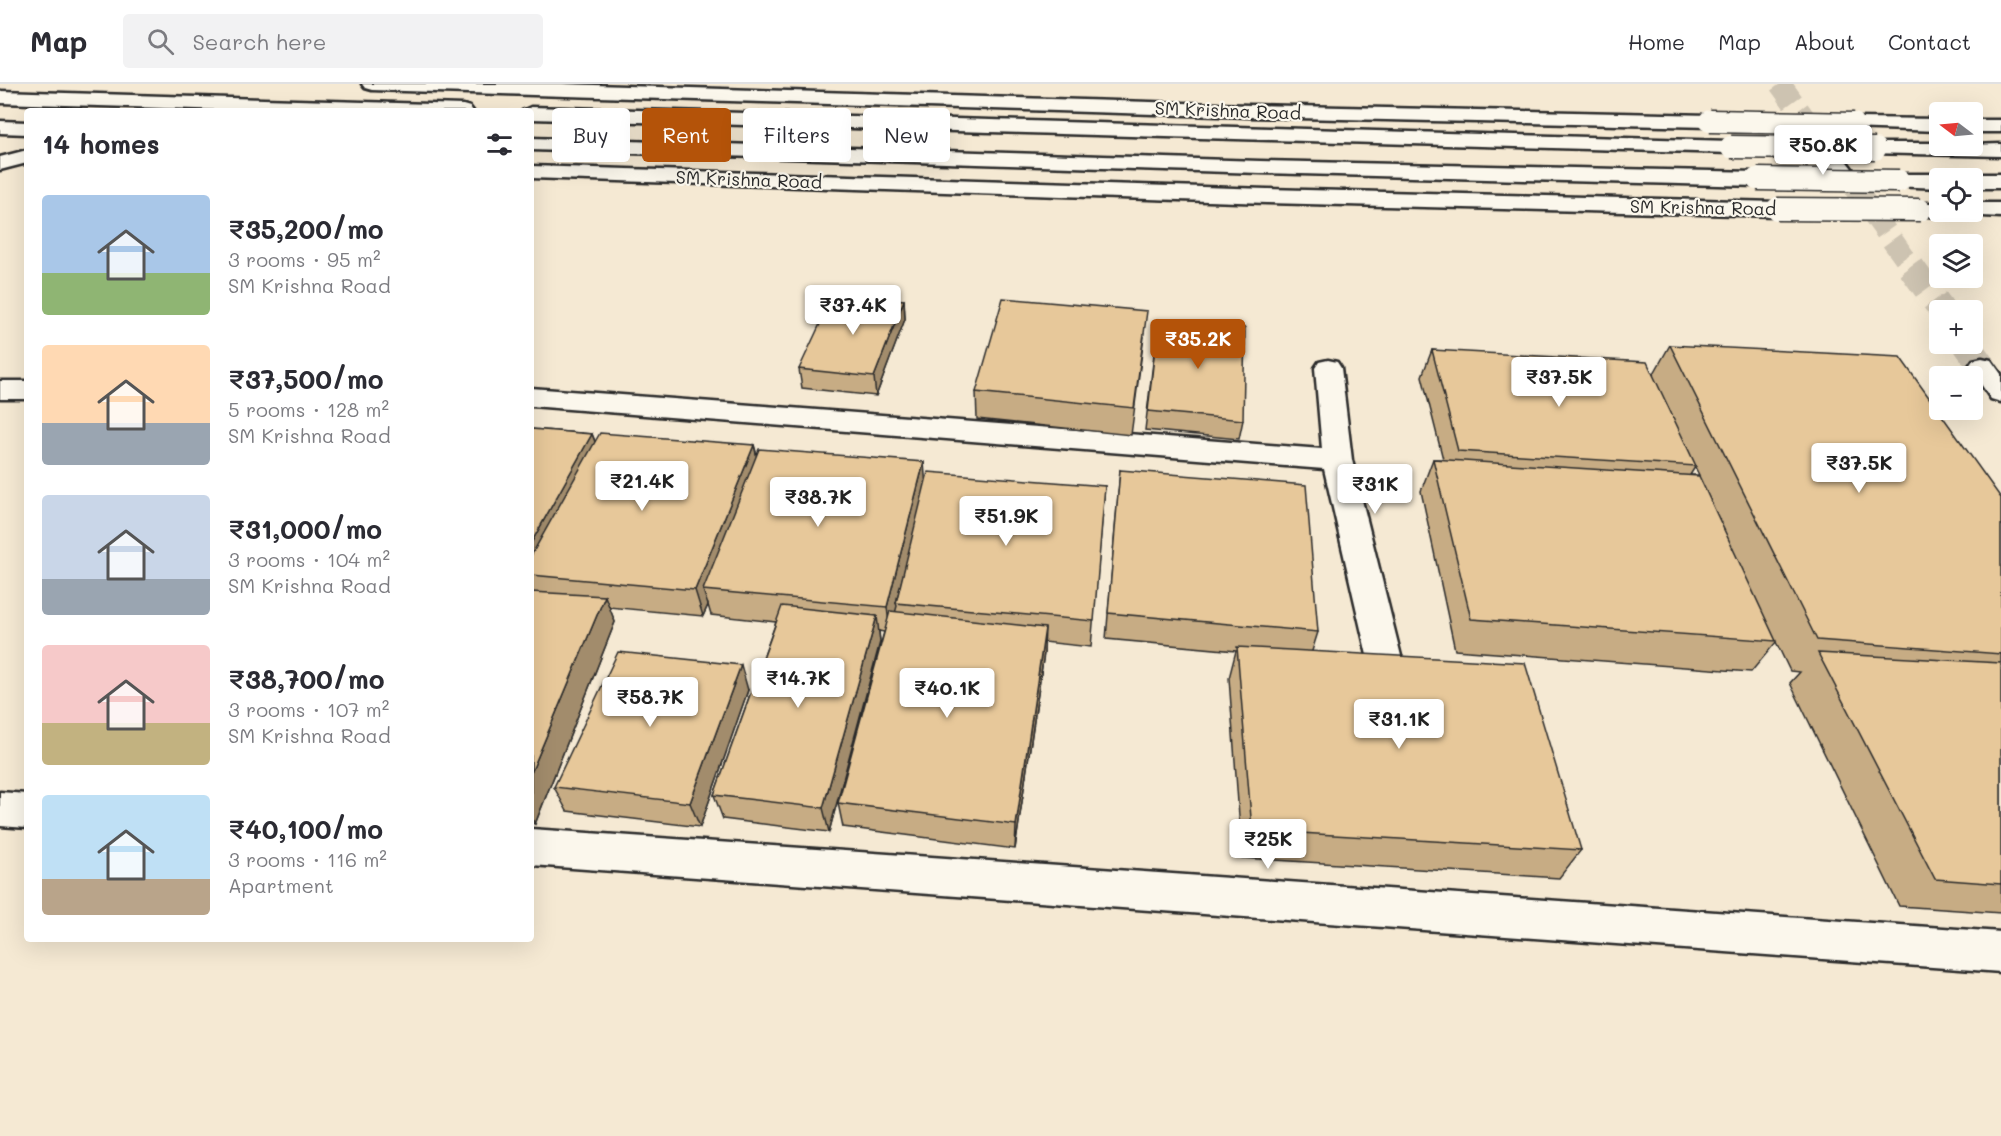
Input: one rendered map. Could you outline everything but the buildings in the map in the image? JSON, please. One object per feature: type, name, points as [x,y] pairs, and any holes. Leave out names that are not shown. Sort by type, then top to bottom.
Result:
[{"type":"main road","name":"SM Krishna Road","points":[[372,84],[1250,111],[1929,125]]},
{"type":"main road","points":[[0,97],[364,108]]},
{"type":"main road","name":"SM Krishna Road","points":[[534,113],[1731,147],[2001,150]]},
{"type":"main road","points":[[1983,126],[2001,126]]},
{"type":"main road","points":[[0,127],[24,128]]},
{"type":"main road","name":"SM Krishna Road","points":[[534,144],[1260,167],[1757,180],[1929,181]]},
{"type":"main road","points":[[1827,149],[1850,181]]},
{"type":"main road","points":[[0,164],[24,157]]},
{"type":"main road","name":"SM Krishna Road","points":[[534,172],[1255,196],[1777,209],[1929,210]]},
{"type":"main road","points":[[1983,181],[2001,181]]},
{"type":"main road","points":[[1983,210],[2001,210]]},
{"type":"main road","points":[[1983,367],[2001,393]]},
{"type":"main road","points":[[1328,368],[1337,460],[1387,668]]},
{"type":"main road","points":[[0,390],[24,390]]},
{"type":"main road","points":[[534,397],[1337,460]]},
{"type":"main road","points":[[0,809],[24,811]]},
{"type":"main road","points":[[534,847],[2001,952]]},
{"type":"tunnel","points":[[1780,84],[1912,268]]},
{"type":"tunnel","points":[[1911,267],[1935,300]]},
{"type":"tunnel","points":[[1973,354],[1982,366]]}]
